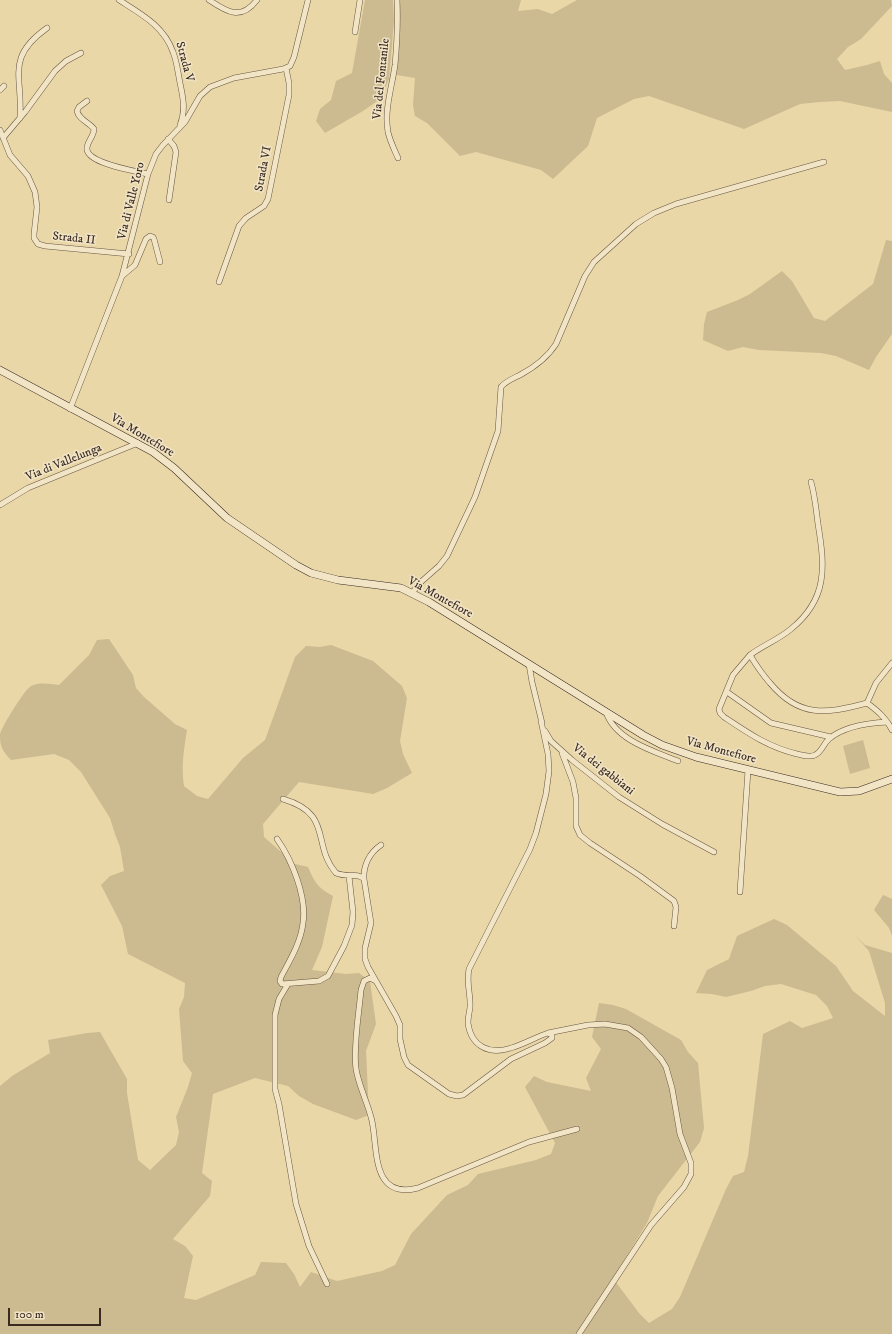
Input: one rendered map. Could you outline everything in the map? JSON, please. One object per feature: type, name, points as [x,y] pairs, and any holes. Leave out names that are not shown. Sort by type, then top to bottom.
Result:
[{"type":"main road","name":"Via Montefiore","points":[[0,370],[70,409],[138,443],[169,464],[227,518],[296,566],[327,578],[357,583],[393,586],[412,593],[662,745],[696,757],[840,792],[859,791],[892,780]]},
{"type":"street","name":"Strada V","points":[[119,0],[155,24],[169,42],[175,59],[184,103],[183,116],[179,128]]},
{"type":"street","points":[[209,0],[226,11],[236,13],[249,8],[256,0]]},
{"type":"street","points":[[286,68],[291,64],[293,59],[308,0]]},
{"type":"street","points":[[355,32],[360,0]]},
{"type":"street","name":"Via del Fontanile","points":[[397,0],[398,18],[396,54],[387,124],[390,139],[398,158]]},
{"type":"street","points":[[20,118],[21,99],[18,72],[19,63],[24,50],[48,28]]},
{"type":"street","points":[[3,138],[55,71],[64,63],[81,53]]},
{"type":"street","name":"Via di Valle Yoro","points":[[70,409],[122,276],[153,158],[187,119],[200,96],[210,87],[234,78],[286,68]]},
{"type":"street","name":"Strada VI","points":[[219,282],[239,226],[246,218],[264,206],[268,199],[289,95],[290,83],[286,68]]},
{"type":"street","points":[[87,101],[79,107],[77,111],[79,117],[92,125],[94,129],[94,134],[88,146],[89,154],[102,162],[148,174]]},
{"type":"street","name":"Strada II","points":[[0,130],[13,158],[28,176],[35,192],[37,207],[34,238],[38,244],[45,246],[129,254]]},
{"type":"street","points":[[168,139],[174,146],[176,152],[169,200]]},
{"type":"street","points":[[412,593],[447,556],[474,497],[498,431],[501,387],[504,383],[536,366],[551,352],[556,344],[585,276],[598,258],[632,227],[659,211],[683,202],[824,162]]},
{"type":"street","points":[[122,276],[135,265],[146,240],[150,236],[154,239],[160,262]]},
{"type":"street","name":"Via di Vallelunga","points":[[0,505],[28,488],[138,443]]},
{"type":"street","points":[[811,482],[815,498],[823,569],[819,591],[808,610],[793,628],[750,656],[735,673],[719,708],[721,714],[750,734],[773,747],[806,756],[818,754],[831,737],[852,728],[888,722]]},
{"type":"street","points":[[750,656],[771,685],[790,703],[799,707],[817,711],[830,711],[867,703]]},
{"type":"street","points":[[867,703],[876,683],[892,663]]},
{"type":"street","name":"Via dei gabbiani","points":[[529,664],[541,721],[547,735],[561,750],[619,797],[662,824],[714,852]]},
{"type":"street","points":[[727,692],[771,723],[831,737]]},
{"type":"street","points":[[867,703],[882,715],[892,730]]},
{"type":"street","points":[[606,712],[612,725],[622,735],[678,761]]},
{"type":"street","points":[[541,721],[548,761],[546,794],[530,848],[469,969],[467,981],[470,1007],[468,1020],[471,1032],[475,1042],[480,1046],[488,1049],[500,1050],[548,1033],[588,1024],[605,1024],[628,1028],[642,1038],[661,1059],[666,1067],[672,1088],[680,1134],[691,1162],[691,1174],[684,1187],[651,1225],[579,1334]]},
{"type":"street","points":[[561,750],[573,782],[576,798],[576,823],[579,833],[586,840],[674,901],[676,907],[674,926]]},
{"type":"street","points":[[740,892],[748,770]]},
{"type":"street","points":[[283,799],[297,803],[309,812],[317,823],[331,865],[336,873],[342,876],[360,876],[364,881]]},
{"type":"street","points":[[277,839],[291,862],[299,887],[303,909],[303,922],[300,937],[280,979],[282,984],[319,981],[328,976],[344,946],[352,925],[353,912],[350,876]]},
{"type":"street","points":[[381,845],[374,850],[364,870],[364,881],[371,923],[365,959],[400,1025],[400,1039],[406,1063],[413,1070],[451,1095],[460,1096],[512,1059],[548,1041],[552,1036],[548,1033]]},
{"type":"street","points":[[380,986],[372,978],[366,979],[363,982],[361,990],[356,1061],[357,1075],[372,1121],[378,1168],[387,1183],[394,1187],[405,1189],[418,1188],[528,1142],[576,1129]]},
{"type":"street","points":[[288,984],[279,999],[275,1015],[275,1089],[279,1104],[296,1204],[309,1246],[327,1284]]},
{"type":"shaded area","points":[[365,0],[393,0],[394,21],[389,79],[380,99],[363,111],[325,133],[316,121],[320,109],[331,100],[336,81],[352,73]]},
{"type":"shaded area","points":[[400,0],[521,0],[518,11],[538,9],[552,14],[577,0],[891,0],[892,6],[861,39],[848,47],[837,59],[845,70],[880,61],[884,74],[892,83],[892,112],[840,101],[800,104],[744,129],[649,96],[634,99],[597,118],[588,146],[553,179],[541,170],[476,152],[460,156],[427,123],[415,116],[413,105],[415,78],[397,75]]},
{"type":"shaded area","points":[[886,240],[892,241],[892,334],[869,370],[836,356],[821,353],[759,350],[743,347],[728,351],[703,340],[704,324],[707,312],[750,294],[782,271],[792,281],[814,318],[825,321],[873,284]]},
{"type":"shaded area","points":[[109,639],[133,675],[136,688],[175,724],[187,730],[183,765],[184,786],[197,796],[208,799],[243,758],[265,740],[295,657],[306,646],[320,647],[331,645],[373,661],[402,686],[407,698],[400,741],[403,754],[412,773],[387,788],[373,794],[299,782],[263,824],[264,837],[295,864],[308,867],[318,884],[333,896],[322,947],[312,970],[346,974],[359,973],[370,981],[376,1024],[366,1051],[369,1115],[356,1120],[313,1104],[299,1096],[288,1086],[255,1078],[213,1094],[202,1173],[212,1181],[210,1196],[173,1239],[185,1246],[193,1256],[184,1298],[196,1300],[255,1275],[261,1262],[286,1263],[294,1274],[300,1287],[311,1272],[337,1281],[382,1271],[395,1265],[411,1234],[447,1195],[468,1185],[478,1174],[536,1160],[551,1154],[555,1143],[525,1087],[534,1076],[547,1082],[591,1091],[586,1078],[601,1049],[592,1037],[599,1003],[626,1009],[681,1040],[688,1052],[698,1063],[704,1128],[700,1142],[658,1196],[647,1223],[621,1265],[615,1281],[639,1313],[649,1323],[672,1309],[680,1297],[726,1189],[733,1176],[744,1172],[748,1156],[763,1034],[790,1021],[802,1028],[833,1018],[827,1006],[816,995],[781,984],[765,986],[726,997],[696,993],[707,970],[729,959],[737,936],[774,919],[787,925],[836,966],[853,991],[885,1016],[885,1003],[869,951],[855,935],[865,945],[892,953],[892,1334],[0,1334],[0,1086],[12,1076],[50,1053],[48,1040],[100,1032],[127,1079],[127,1093],[138,1160],[150,1170],[176,1145],[179,1132],[176,1117],[192,1073],[183,1061],[179,1009],[184,997],[185,983],[128,954],[122,926],[101,885],[110,876],[124,871],[120,847],[110,818],[81,772],[69,760],[54,754],[11,760],[1,746],[0,735],[4,725],[19,701],[31,686],[38,684],[59,685],[89,655],[97,640]]},
{"type":"shaded area","points":[[863,740],[870,768],[850,774],[843,746]]},
{"type":"shaded area","points":[[883,895],[892,899],[892,936],[889,928],[874,910]]}]
